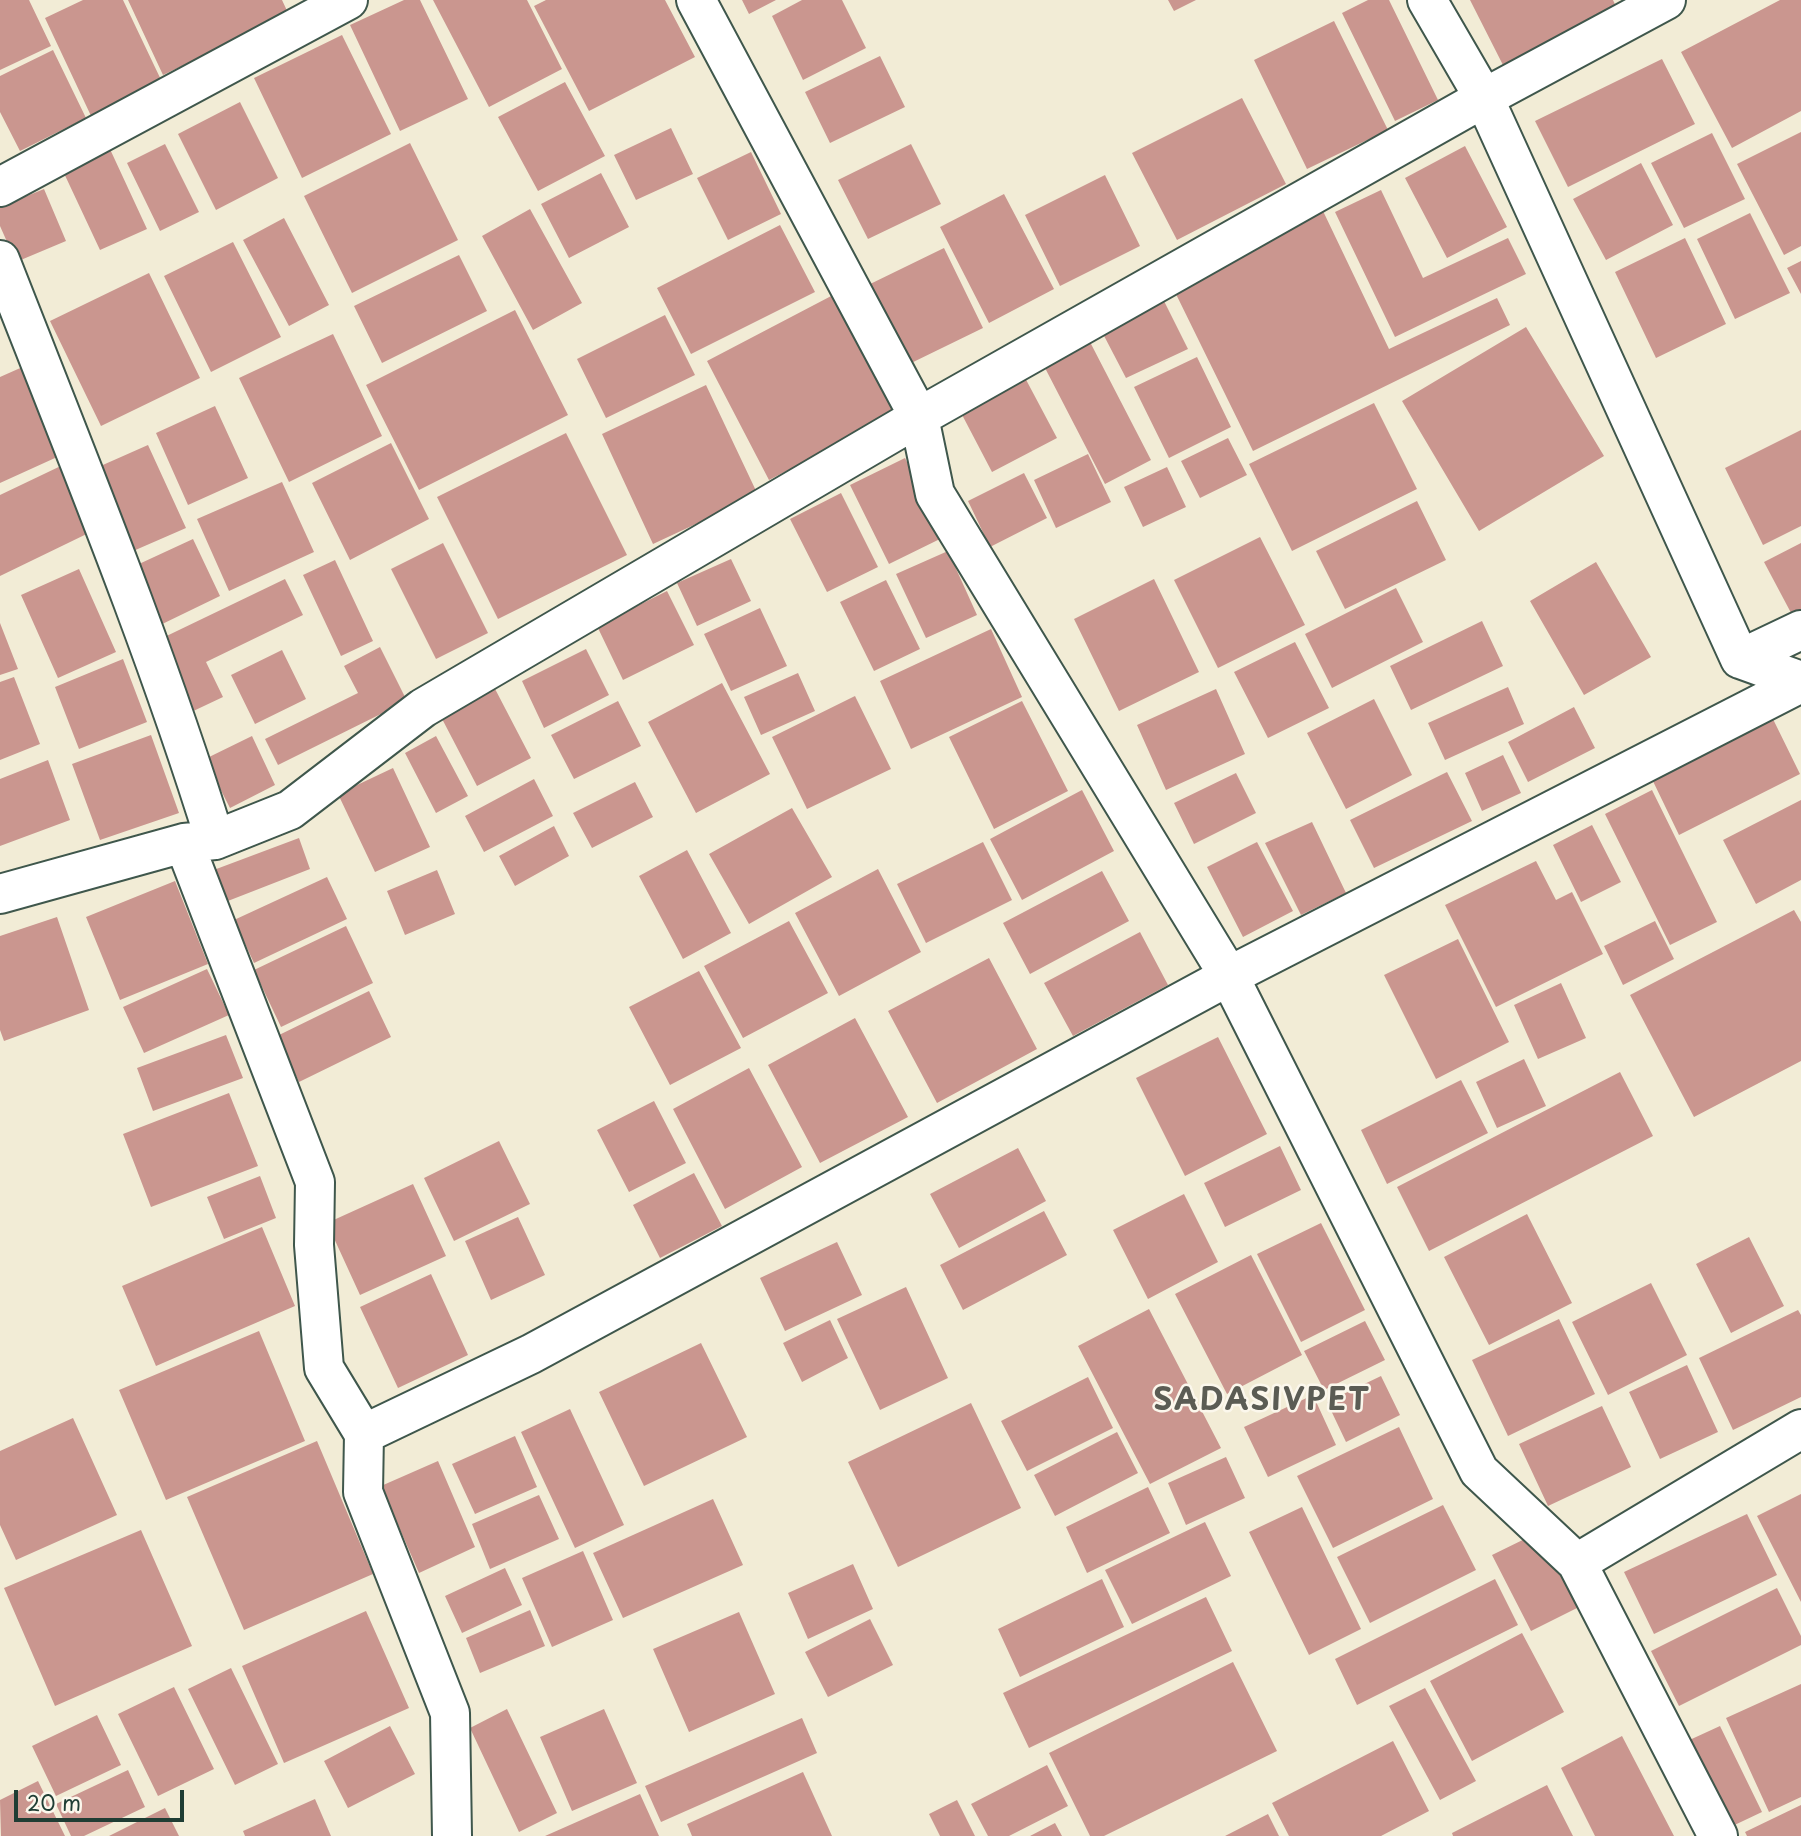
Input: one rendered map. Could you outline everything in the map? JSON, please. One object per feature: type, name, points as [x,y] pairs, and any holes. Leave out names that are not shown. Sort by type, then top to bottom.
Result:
[{"type":"street","points":[[0,187],[348,0]]},
{"type":"street","points":[[696,0],[919,417],[935,494],[1229,976],[1479,1471],[1577,1563],[1718,1836]]},
{"type":"street","points":[[1427,0],[1484,98],[1740,659],[1801,682]]},
{"type":"street","points":[[0,894],[199,841],[290,810],[423,708],[919,417],[1484,98],[1667,0]]},
{"type":"street","points":[[0,260],[97,507],[197,782],[199,841],[315,1182],[314,1245],[324,1368],[364,1434],[363,1492],[450,1713],[453,1836]]},
{"type":"street","points":[[1740,659],[1801,630]]},
{"type":"street","points":[[364,1434],[531,1354],[1229,976],[1801,682]]},
{"type":"street","points":[[1577,1563],[1801,1430]]},
{"type":"building","points":[[0,0],[29,0],[51,46],[0,70]]},
{"type":"building","points":[[83,0],[123,0],[163,84],[92,118],[45,18]]},
{"type":"building","points":[[128,0],[282,0],[289,15],[163,75]]},
{"type":"building","points":[[404,0],[420,0],[468,99],[400,131],[350,25]]},
{"type":"building","points":[[433,0],[527,0],[562,69],[489,107]]},
{"type":"building","points":[[546,0],[665,0],[695,57],[589,111],[534,6]]},
{"type":"building","points":[[742,0],[776,0],[749,14]]},
{"type":"building","points":[[802,0],[842,0],[866,48],[803,80],[772,16]]},
{"type":"building","points":[[1168,0],[1196,0],[1174,11]]},
{"type":"building","points":[[1368,0],[1389,0],[1438,100],[1395,121],[1342,13]]},
{"type":"building","points":[[1470,0],[1613,0],[1618,11],[1505,69]]},
{"type":"building","points":[[1780,0],[1801,0],[1801,111],[1732,148],[1681,52]]},
{"type":"building","points":[[1334,21],[1388,130],[1307,169],[1254,60]]},
{"type":"building","points":[[342,35],[391,134],[302,178],[254,78]]},
{"type":"building","points":[[53,50],[86,118],[20,151],[0,112],[0,76]]},
{"type":"building","points":[[880,56],[905,107],[830,143],[805,92]]},
{"type":"building","points":[[1662,59],[1695,124],[1568,187],[1535,121]]},
{"type":"building","points":[[565,82],[605,156],[538,191],[498,117]]},
{"type":"building","points":[[1242,98],[1286,184],[1177,240],[1132,153]]},
{"type":"building","points":[[240,102],[278,178],[216,210],[178,134]]},
{"type":"building","points":[[671,128],[693,174],[636,200],[614,155]]},
{"type":"building","points":[[1801,132],[1801,246],[1784,255],[1737,164]]},
{"type":"building","points":[[1712,133],[1745,199],[1684,228],[1651,163]]},
{"type":"building","points":[[410,143],[458,240],[352,293],[304,196]]},
{"type":"building","points":[[165,144],[199,212],[160,231],[127,163]]},
{"type":"building","points":[[911,144],[941,204],[868,239],[838,180]]},
{"type":"building","points":[[1465,146],[1507,227],[1447,258],[1405,178]]},
{"type":"building","points":[[109,147],[147,229],[100,250],[62,169]]},
{"type":"building","points":[[751,152],[781,214],[728,240],[697,178]]},
{"type":"building","points":[[1641,163],[1673,225],[1606,260],[1573,199]]},
{"type":"building","points":[[601,173],[629,227],[569,258],[541,204]]},
{"type":"building","points":[[1105,175],[1140,246],[1060,286],[1025,215]]},
{"type":"building","points":[[44,189],[66,241],[16,262],[0,226],[0,207]]},
{"type":"building","points":[[1381,190],[1423,278],[1508,238],[1526,274],[1395,337],[1335,212]]},
{"type":"building","points":[[1004,194],[1054,289],[989,323],[940,227]]},
{"type":"building","points":[[530,209],[582,303],[533,330],[482,236]]},
{"type":"building","points":[[1323,211],[1389,349],[1497,298],[1510,325],[1253,451],[1173,288],[1279,236],[1277,233]]},
{"type":"building","points":[[1750,213],[1790,293],[1735,319],[1697,239]]},
{"type":"building","points":[[284,218],[329,305],[289,326],[243,240]]},
{"type":"building","points":[[780,225],[815,292],[691,354],[657,288]]},
{"type":"building","points":[[1685,238],[1726,324],[1656,358],[1615,272]]},
{"type":"building","points":[[233,242],[281,337],[211,372],[164,276]]},
{"type":"building","points":[[944,248],[983,328],[903,367],[864,287]]},
{"type":"building","points":[[459,255],[487,311],[382,363],[354,306]]},
{"type":"building","points":[[1801,261],[1801,294],[1787,268]]},
{"type":"building","points":[[149,273],[200,378],[101,426],[50,321]]},
{"type":"building","points":[[835,294],[896,414],[769,480],[707,361]]},
{"type":"building","points":[[1163,299],[1188,349],[1126,378],[1101,330]]},
{"type":"building","points":[[515,310],[568,415],[419,490],[366,385]]},
{"type":"building","points":[[665,315],[695,375],[606,418],[577,359]]},
{"type":"building","points":[[1526,327],[1604,456],[1479,531],[1402,401]]},
{"type":"building","points":[[333,334],[382,436],[289,482],[239,378]]},
{"type":"building","points":[[1090,342],[1151,460],[1105,484],[1044,366]]},
{"type":"building","points":[[1197,357],[1231,427],[1169,458],[1134,387]]},
{"type":"building","points":[[27,365],[66,453],[0,483],[0,377]]},
{"type":"building","points":[[1023,374],[1057,438],[992,472],[959,409]]},
{"type":"building","points":[[706,385],[758,495],[653,544],[602,434]]},
{"type":"building","points":[[1374,403],[1417,489],[1292,551],[1249,464]]},
{"type":"building","points":[[215,406],[248,478],[188,505],[156,433]]},
{"type":"building","points":[[1801,430],[1801,526],[1763,545],[1725,468]]},
{"type":"building","points":[[566,433],[627,555],[498,619],[437,497]]},
{"type":"building","points":[[1228,438],[1247,475],[1200,498],[1181,461]]},
{"type":"building","points":[[391,443],[429,519],[350,560],[312,483]]},
{"type":"building","points":[[148,445],[186,528],[124,555],[87,472]]},
{"type":"building","points":[[1088,454],[1111,502],[1056,528],[1034,480]]},
{"type":"building","points":[[905,458],[944,537],[889,564],[850,485]]},
{"type":"building","points":[[67,463],[99,528],[0,576],[0,495]]},
{"type":"building","points":[[1167,467],[1186,507],[1143,527],[1124,487]]},
{"type":"building","points":[[1024,473],[1047,518],[990,547],[968,501]]},
{"type":"building","points":[[282,482],[314,552],[229,591],[197,519]]},
{"type":"building","points":[[841,493],[878,567],[827,592],[790,519]]},
{"type":"building","points":[[1417,501],[1446,560],[1345,609],[1316,551]]},
{"type":"building","points":[[1260,537],[1305,625],[1218,668],[1174,580]]},
{"type":"building","points":[[193,539],[220,596],[154,628],[126,570]]},
{"type":"building","points":[[443,543],[488,633],[436,659],[391,569]]},
{"type":"building","points":[[1801,543],[1801,625],[1798,626],[1764,562]]},
{"type":"building","points":[[948,551],[977,615],[926,638],[896,574]]},
{"type":"building","points":[[731,559],[751,601],[697,626],[677,583]]},
{"type":"building","points":[[335,560],[373,641],[341,656],[303,575]]},
{"type":"building","points":[[1596,562],[1651,657],[1584,695],[1530,601]]},
{"type":"building","points":[[79,569],[116,652],[58,678],[21,595]]},
{"type":"building","points":[[285,579],[303,615],[206,662],[223,697],[187,714],[152,643]]},
{"type":"building","points":[[1154,579],[1199,672],[1119,711],[1074,619]]},
{"type":"building","points":[[886,580],[920,649],[874,671],[840,602]]},
{"type":"building","points":[[1396,588],[1423,642],[1332,688],[1305,634]]},
{"type":"building","points":[[667,591],[694,645],[623,680],[597,626]]},
{"type":"building","points":[[760,608],[787,666],[731,691],[704,634]]},
{"type":"building","points":[[1482,621],[1503,666],[1411,710],[1390,666]]},
{"type":"building","points":[[0,623],[18,669],[0,675]]},
{"type":"building","points":[[991,629],[1022,697],[911,749],[880,681]]},
{"type":"building","points":[[1295,642],[1329,708],[1268,738],[1234,672]]},
{"type":"building","points":[[380,647],[407,701],[278,765],[265,739],[358,693],[344,666]]},
{"type":"building","points":[[586,649],[609,695],[544,728],[522,681]]},
{"type":"building","points":[[282,650],[306,699],[255,724],[231,675]]},
{"type":"building","points":[[123,659],[147,722],[79,749],[55,687]]},
{"type":"building","points":[[798,673],[815,711],[761,735],[744,697]]},
{"type":"building","points":[[14,677],[40,744],[0,760],[0,682]]},
{"type":"building","points":[[722,683],[770,774],[696,813],[648,722]]},
{"type":"building","points":[[493,685],[531,758],[477,786],[439,713]]},
{"type":"building","points":[[1508,687],[1524,724],[1445,760],[1428,723]]},
{"type":"building","points":[[1216,689],[1245,754],[1166,790],[1137,725]]},
{"type":"building","points":[[855,696],[891,769],[807,809],[772,737]]},
{"type":"building","points":[[1374,699],[1412,775],[1346,809],[1307,733]]},
{"type":"building","points":[[618,701],[641,746],[574,779],[551,735]]},
{"type":"building","points":[[1022,701],[1068,791],[994,829],[949,737]]},
{"type":"building","points":[[1574,707],[1595,748],[1528,782],[1508,742]]},
{"type":"building","points":[[1771,715],[1800,774],[1679,835],[1650,775]]},
{"type":"building","points":[[151,735],[179,813],[100,840],[72,764]]},
{"type":"building","points":[[252,736],[275,785],[230,808],[205,759]]},
{"type":"building","points":[[436,736],[468,796],[436,813],[405,753]]},
{"type":"building","points":[[1503,755],[1521,793],[1482,811],[1465,773]]},
{"type":"building","points":[[48,760],[70,820],[0,846],[0,779]]},
{"type":"building","points":[[393,768],[430,847],[375,872],[338,794]]},
{"type":"building","points":[[1447,772],[1472,821],[1374,868],[1350,820]]},
{"type":"building","points":[[1236,773],[1256,813],[1194,844],[1174,803]]},
{"type":"building","points":[[534,779],[553,816],[484,852],[465,816]]},
{"type":"building","points":[[635,782],[653,817],[592,848],[573,813]]},
{"type":"building","points":[[1082,790],[1114,851],[1022,900],[990,839]]},
{"type":"building","points":[[1652,790],[1717,922],[1670,945],[1605,814]]},
{"type":"building","points":[[1801,800],[1801,880],[1756,904],[1723,840]]},
{"type":"building","points":[[792,808],[832,877],[749,924],[709,854]]},
{"type":"building","points":[[1312,822],[1346,893],[1301,915],[1265,843]]},
{"type":"building","points":[[1592,825],[1621,882],[1581,902],[1553,845]]},
{"type":"building","points":[[554,826],[569,856],[515,886],[499,856]]},
{"type":"building","points":[[299,838],[310,869],[215,906],[203,874]]},
{"type":"building","points":[[983,842],[1012,900],[926,943],[897,884]]},
{"type":"building","points":[[1257,842],[1293,911],[1243,937],[1207,867]]},
{"type":"building","points":[[687,850],[731,933],[683,959],[639,876]]},
{"type":"building","points":[[1536,861],[1556,900],[1572,892],[1603,954],[1496,1007],[1445,905]]},
{"type":"building","points":[[878,869],[921,952],[839,996],[795,913]]},
{"type":"building","points":[[437,870],[455,914],[405,935],[387,891]]},
{"type":"building","points":[[1102,871],[1129,921],[1030,974],[1003,923]]},
{"type":"building","points":[[327,877],[347,919],[254,963],[234,920]]},
{"type":"building","points":[[175,881],[208,964],[120,1000],[86,917]]},
{"type":"building","points":[[1794,910],[1801,922],[1801,1061],[1694,1117],[1630,995]]},
{"type":"building","points":[[57,917],[89,1010],[4,1041],[0,1030],[0,936]]},
{"type":"building","points":[[789,921],[828,993],[743,1038],[704,966]]},
{"type":"building","points":[[1655,921],[1674,959],[1623,985],[1604,946]]},
{"type":"building","points":[[346,926],[373,983],[281,1027],[254,970]]},
{"type":"building","points":[[1140,932],[1168,985],[1073,1036],[1044,983]]},
{"type":"building","points":[[1458,939],[1509,1042],[1436,1079],[1384,975]]},
{"type":"building","points":[[989,958],[1037,1049],[937,1103],[888,1011]]},
{"type":"building","points":[[207,969],[229,1015],[144,1053],[123,1007]]},
{"type":"building","points":[[699,971],[741,1048],[670,1085],[629,1007]]},
{"type":"building","points":[[1561,983],[1586,1038],[1538,1059],[1514,1005]]},
{"type":"building","points":[[369,991],[391,1037],[299,1082],[277,1036]]},
{"type":"building","points":[[855,1018],[908,1117],[820,1163],[768,1065]]},
{"type":"building","points":[[226,1035],[243,1078],[153,1111],[137,1068]]},
{"type":"building","points":[[1218,1037],[1267,1134],[1185,1176],[1136,1078]]},
{"type":"building","points":[[1524,1059],[1546,1106],[1497,1128],[1476,1082]]},
{"type":"building","points":[[749,1068],[802,1167],[725,1209],[673,1109]]},
{"type":"building","points":[[1620,1072],[1653,1136],[1429,1251],[1397,1187]]},
{"type":"building","points":[[1461,1080],[1488,1133],[1387,1184],[1361,1130]]},
{"type":"building","points":[[229,1093],[258,1166],[151,1207],[123,1134]]},
{"type":"building","points":[[654,1101],[686,1163],[629,1192],[597,1130]]},
{"type":"building","points":[[499,1141],[530,1204],[454,1241],[424,1178]]},
{"type":"building","points":[[1280,1146],[1301,1190],[1225,1227],[1204,1183]]},
{"type":"building","points":[[1018,1148],[1046,1201],[959,1248],[930,1194]]},
{"type":"building","points":[[694,1173],[722,1226],[660,1258],[633,1205]]},
{"type":"building","points":[[260,1176],[276,1218],[224,1239],[207,1197]]},
{"type":"building","points":[[413,1184],[446,1256],[360,1295],[327,1223]]},
{"type":"building","points":[[1184,1194],[1218,1262],[1148,1299],[1113,1230]]},
{"type":"building","points":[[1044,1211],[1067,1255],[963,1310],[940,1265]]},
{"type":"building","points":[[1527,1214],[1572,1303],[1489,1345],[1444,1257]]},
{"type":"building","points":[[518,1217],[545,1275],[491,1300],[465,1241]]},
{"type":"building","points":[[1321,1223],[1365,1310],[1301,1342],[1257,1254]]},
{"type":"building","points":[[262,1227],[295,1306],[156,1366],[122,1286]]},
{"type":"building","points":[[1749,1237],[1784,1306],[1731,1333],[1696,1264]]},
{"type":"building","points":[[837,1242],[862,1295],[785,1331],[760,1278]]},
{"type":"building","points":[[1251,1255],[1302,1355],[1227,1394],[1175,1294]]},
{"type":"building","points":[[431,1274],[468,1355],[398,1388],[360,1307]]},
{"type":"building","points":[[1651,1283],[1687,1355],[1608,1395],[1572,1322]]},
{"type":"building","points":[[906,1287],[948,1378],[880,1410],[837,1319]]},
{"type":"building","points":[[1149,1309],[1221,1448],[1150,1484],[1078,1346]]},
{"type":"building","points":[[1798,1310],[1801,1315],[1801,1397],[1733,1430],[1699,1358]]},
{"type":"building","points":[[1559,1319],[1595,1394],[1508,1436],[1472,1360]]},
{"type":"building","points":[[830,1320],[848,1358],[802,1382],[783,1343]]},
{"type":"building","points":[[1365,1321],[1385,1360],[1324,1390],[1304,1351]]},
{"type":"building","points":[[259,1331],[305,1441],[166,1500],[119,1390]]},
{"type":"building","points":[[701,1343],[747,1437],[644,1486],[599,1392]]},
{"type":"building","points":[[1687,1365],[1718,1432],[1660,1459],[1629,1392]]},
{"type":"building","points":[[1381,1376],[1400,1415],[1346,1442],[1327,1402]]},
{"type":"building","points":[[1088,1377],[1113,1428],[1027,1471],[1001,1421]]},
{"type":"building","points":[[1313,1395],[1336,1445],[1268,1477],[1244,1427]]},
{"type":"building","points":[[971,1403],[1021,1508],[898,1567],[848,1462]]},
{"type":"building","points":[[1602,1406],[1631,1467],[1548,1506],[1519,1444]]},
{"type":"building","points":[[570,1409],[624,1525],[575,1548],[521,1432]]},
{"type":"building","points":[[73,1418],[117,1515],[16,1560],[0,1525],[0,1451]]},
{"type":"building","points":[[1399,1427],[1433,1499],[1333,1548],[1297,1476]]},
{"type":"building","points":[[1117,1432],[1138,1473],[1055,1516],[1034,1475]]},
{"type":"building","points":[[515,1436],[537,1487],[475,1514],[452,1464]]},
{"type":"building","points":[[317,1441],[373,1574],[244,1630],[187,1497]]},
{"type":"building","points":[[1226,1457],[1245,1498],[1186,1525],[1168,1483]]},
{"type":"building","points":[[438,1461],[475,1547],[419,1573],[381,1486]]},
{"type":"building","points":[[1148,1487],[1170,1533],[1087,1573],[1066,1527]]},
{"type":"building","points":[[1801,1494],[1801,1602],[1757,1516]]},
{"type":"building","points":[[539,1495],[559,1539],[490,1569],[472,1524]]},
{"type":"building","points":[[713,1499],[743,1565],[623,1618],[593,1553]]},
{"type":"building","points":[[1443,1505],[1476,1570],[1370,1623],[1337,1557]]},
{"type":"building","points":[[1302,1507],[1361,1629],[1309,1655],[1249,1532]]},
{"type":"building","points":[[1747,1514],[1777,1575],[1654,1634],[1624,1572]]},
{"type":"building","points":[[1205,1522],[1231,1576],[1132,1624],[1105,1570]]},
{"type":"building","points":[[141,1530],[192,1646],[55,1706],[4,1588]]},
{"type":"building","points":[[1541,1531],[1579,1607],[1531,1631],[1492,1555]]},
{"type":"building","points":[[583,1551],[613,1620],[552,1647],[522,1578]]},
{"type":"building","points":[[853,1564],[873,1609],[808,1639],[788,1593]]},
{"type":"building","points":[[505,1568],[522,1605],[462,1633],[445,1596]]},
{"type":"building","points":[[1102,1579],[1124,1627],[1020,1677],[998,1629]]},
{"type":"building","points":[[1495,1579],[1518,1625],[1357,1705],[1335,1659]]},
{"type":"building","points":[[1777,1588],[1801,1636],[1801,1645],[1679,1706],[1651,1651]]},
{"type":"building","points":[[1206,1597],[1232,1651],[1029,1748],[1003,1693]]},
{"type":"building","points":[[530,1610],[545,1646],[480,1673],[466,1638]]},
{"type":"building","points":[[366,1611],[409,1708],[284,1763],[242,1666]]},
{"type":"building","points":[[739,1612],[775,1694],[689,1732],[653,1649]]},
{"type":"building","points":[[870,1619],[893,1665],[828,1697],[805,1652]]},
{"type":"building","points":[[1522,1633],[1564,1712],[1472,1761],[1430,1681]]},
{"type":"building","points":[[1233,1662],[1277,1751],[1104,1836],[1090,1836],[1049,1753]]},
{"type":"building","points":[[231,1668],[278,1764],[235,1785],[188,1689]]},
{"type":"building","points":[[1801,1684],[1801,1797],[1769,1812],[1726,1718]]},
{"type":"building","points":[[174,1687],[214,1769],[158,1796],[118,1714]]},
{"type":"building","points":[[1425,1688],[1476,1781],[1440,1800],[1389,1706]]},
{"type":"building","points":[[507,1709],[557,1813],[519,1832],[470,1728]]},
{"type":"building","points":[[604,1709],[637,1783],[572,1811],[540,1737]]},
{"type":"building","points":[[97,1715],[121,1765],[56,1796],[32,1746]]},
{"type":"building","points":[[802,1718],[817,1753],[661,1822],[645,1786]]},
{"type":"building","points":[[390,1726],[415,1774],[348,1808],[324,1761]]},
{"type":"building","points":[[1720,1726],[1762,1812],[1724,1830],[1683,1743]]},
{"type":"building","points":[[1622,1736],[1674,1836],[1595,1836],[1561,1768]]},
{"type":"building","points":[[1393,1741],[1429,1811],[1381,1836],[1289,1836],[1272,1803]]},
{"type":"building","points":[[1047,1765],[1068,1806],[1009,1836],[988,1836],[971,1804]]},
{"type":"building","points":[[128,1770],[145,1807],[84,1836],[71,1836],[56,1804]]},
{"type":"building","points":[[803,1772],[832,1836],[692,1836],[687,1824]]},
{"type":"building","points":[[38,1781],[65,1836],[1,1836],[0,1800]]},
{"type":"building","points":[[1547,1785],[1573,1836],[1453,1836],[1452,1833]]},
{"type":"building","points":[[640,1794],[659,1836],[545,1836]]},
{"type":"building","points":[[315,1799],[331,1836],[245,1836],[243,1831]]},
{"type":"building","points":[[957,1800],[975,1836],[940,1836],[929,1814]]},
{"type":"building","points":[[1801,1805],[1801,1836],[1747,1836],[1745,1832]]},
{"type":"building","points":[[165,1808],[179,1836],[109,1836]]},
{"type":"building","points":[[1268,1814],[1279,1836],[1225,1836]]},
{"type":"building","points":[[1055,1823],[1062,1836],[1030,1836]]},
{"type":"district","name":"SADASIVPET","points":[[1262,1402]]}]
